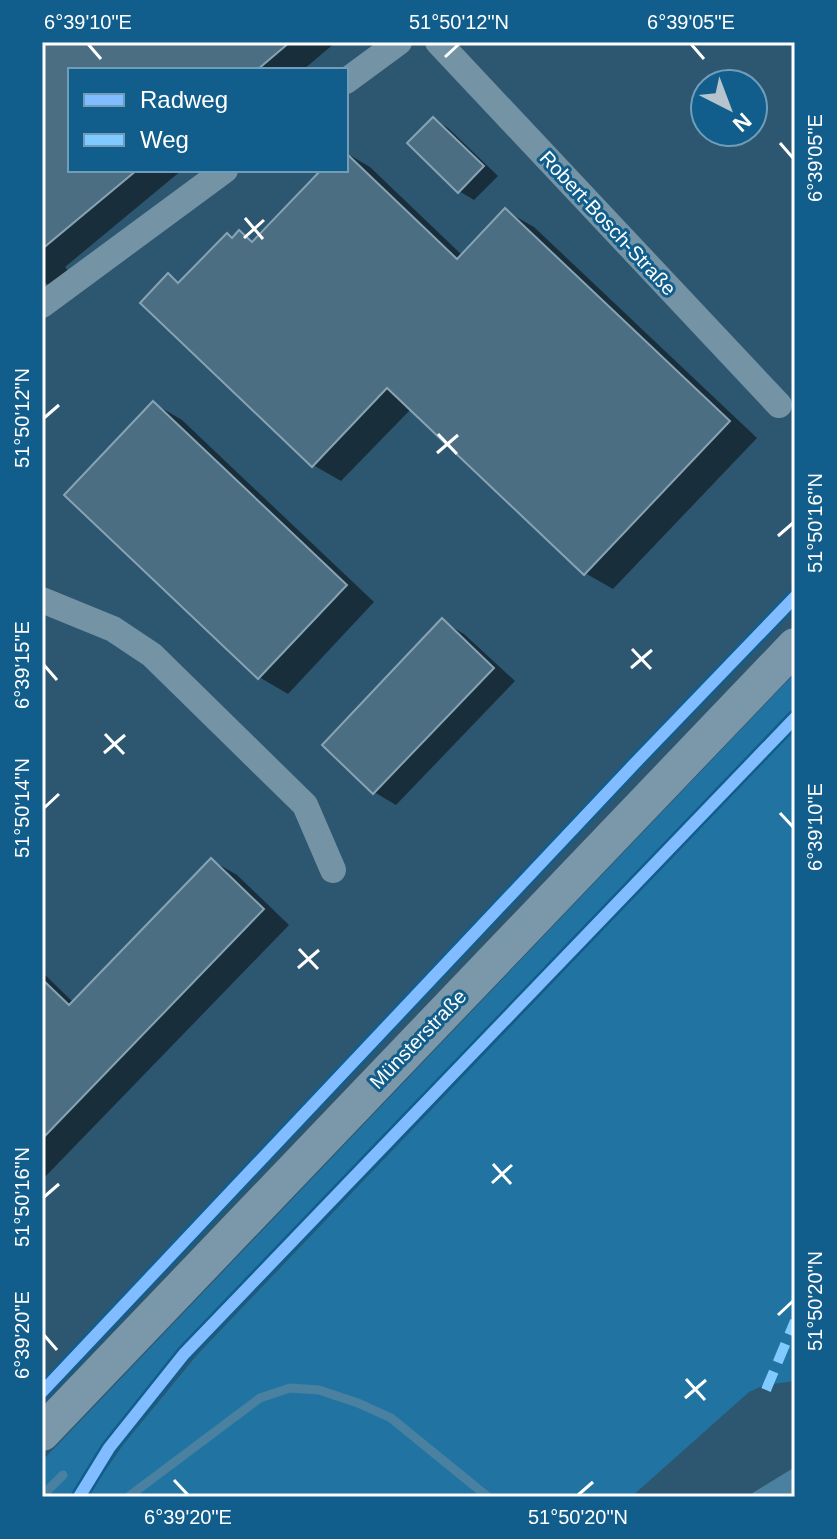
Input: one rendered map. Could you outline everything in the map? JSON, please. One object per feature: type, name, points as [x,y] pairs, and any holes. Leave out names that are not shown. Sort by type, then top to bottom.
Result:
[{"type":"main road","name":"Münsterstraße","points":[[42,1433],[795,646]]},
{"type":"street","points":[[348,80],[399,42]]},
{"type":"street","name":"Robert-Bosch-Straße","points":[[438,42],[779,405]]},
{"type":"street","points":[[42,305],[222,172]]},
{"type":"street","points":[[42,600],[113,629],[152,655],[305,805],[333,870]]},
{"type":"shaded area","points":[[795,673],[795,707],[152,1381],[97,1455],[73,1497],[42,1497],[42,1461]]},
{"type":"shaded area","points":[[795,729],[795,1381],[764,1385],[749,1392],[631,1497],[87,1497],[123,1445],[197,1355]]},
{"type":"shaded area","points":[[795,1467],[795,1497],[746,1497]]},
{"type":"building","points":[[42,42],[290,42],[259,68],[68,68],[68,172],[135,172],[42,249]]},
{"type":"building","points":[[433,117],[484,166],[458,193],[407,143]]},
{"type":"building","points":[[348,155],[457,259],[505,208],[730,421],[584,575],[387,388],[312,467],[140,303],[168,273],[178,283],[227,233],[232,238],[239,230],[252,242],[319,172],[348,172]]},
{"type":"building","points":[[153,401],[347,585],[258,679],[64,495]]},
{"type":"building","points":[[442,618],[494,668],[373,794],[322,745]]},
{"type":"building","points":[[211,858],[264,909],[42,1139],[42,979],[69,1005]]},
{"type":"waterway","points":[[128,1497],[260,1398],[290,1388],[319,1390],[391,1418],[488,1497]]},
{"type":"waterway","points":[[42,1496],[63,1475]]},
{"type":"marked path","points":[[766,1390],[795,1321]]},
{"type":"cycle path","points":[[42,1392],[795,597]]},
{"type":"cycle path","points":[[79,1497],[109,1448],[184,1354],[795,718]]}]
